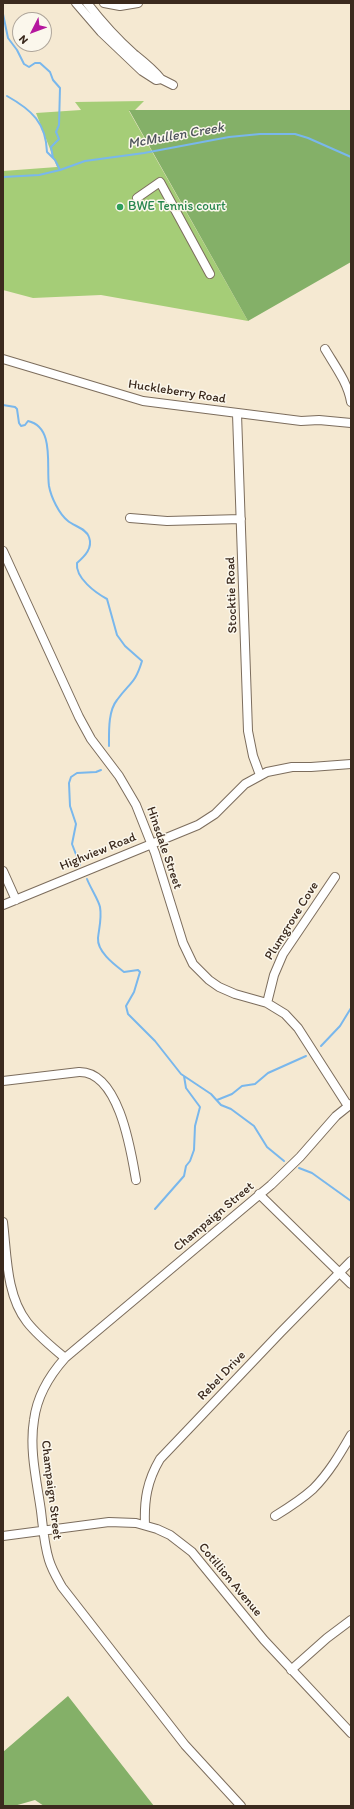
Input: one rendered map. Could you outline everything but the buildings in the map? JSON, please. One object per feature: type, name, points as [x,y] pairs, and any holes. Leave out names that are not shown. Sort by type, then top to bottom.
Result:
[{"type":"street","points":[[76,3],[101,32],[142,71],[156,80],[162,79]]},
{"type":"street","points":[[87,3],[133,53],[154,69],[162,79],[173,85]]},
{"type":"street","points":[[104,3],[120,6],[138,3]]},
{"type":"street","points":[[136,198],[160,182],[210,274]]},
{"type":"street","points":[[326,349],[340,374],[350,396],[351,402]]},
{"type":"street","name":"Huckleberry Road","points":[[3,359],[143,401],[301,421],[320,420],[351,423]]},
{"type":"street","name":"Stocktie Road","points":[[237,414],[248,731],[253,756],[260,775]]},
{"type":"street","points":[[130,518],[167,521],[241,519]]},
{"type":"street","name":"Hinsdale Street","points":[[3,551],[91,740],[127,789],[136,805],[151,844],[183,943],[193,964],[209,980],[219,987],[235,994],[267,1003],[282,1012],[294,1023],[349,1105]]},
{"type":"street","name":"Highview Road","points":[[3,905],[198,825],[210,818],[226,805],[245,784],[260,775],[273,770],[292,767],[351,764]]},
{"type":"street","points":[[3,871],[16,900]]},
{"type":"street","name":"Plumgrove Cove","points":[[267,1003],[274,976],[283,954],[335,877]]},
{"type":"street","points":[[3,1081],[79,1072],[87,1072],[97,1077],[102,1081],[121,1118],[130,1145],[136,1180]]},
{"type":"street","name":"Champaign Street","points":[[241,1806],[186,1745],[62,1587],[55,1575],[48,1558],[44,1531],[33,1449],[34,1419],[44,1387],[51,1374],[65,1358],[292,1165],[336,1116],[349,1105]]},
{"type":"street","points":[[259,1194],[351,1284]]},
{"type":"street","points":[[3,1222],[11,1285],[17,1305],[27,1322],[35,1331],[65,1358]]},
{"type":"street","name":"Rebel Drive","points":[[145,1525],[144,1507],[147,1488],[153,1470],[160,1459],[338,1272],[351,1261]]},
{"type":"street","points":[[275,1516],[301,1499],[318,1484],[333,1464],[351,1435]]},
{"type":"street","name":"Cotillion Avenue","points":[[3,1536],[109,1522],[124,1522],[145,1525],[170,1535],[192,1552],[251,1625],[351,1733]]},
{"type":"street","points":[[292,1670],[327,1638],[351,1620]]},
{"type":"green space","points":[[144,101],[135,110],[129,111],[248,321],[101,295],[33,298],[3,290],[3,171],[57,167],[36,113],[81,110],[75,102]]},
{"type":"green space","points":[[129,110],[351,110],[351,262],[248,321]]},
{"type":"green space","points":[[68,1696],[154,1806],[44,1806],[35,1800],[14,1806],[3,1806],[3,1752]]},
{"type":"waterway","points":[[3,14],[8,38],[17,50],[24,64],[29,67],[35,63],[40,63],[50,72],[53,80],[60,88],[59,125],[56,132],[59,139],[51,147],[53,158]]},
{"type":"waterway","points":[[7,96],[24,107],[36,118],[44,133],[47,152],[55,160],[60,170]]},
{"type":"waterway","name":"McMullen Creek","points":[[3,177],[39,175],[60,170],[85,161],[144,153],[229,137],[260,134],[295,134],[308,138],[351,157]]},
{"type":"waterway","points":[[3,405],[15,407],[17,409],[19,423],[21,426],[25,425],[28,421],[37,425],[42,431],[48,448],[48,478],[54,500],[65,518],[86,532],[89,537],[89,548],[85,555],[77,563],[79,574],[92,589],[107,599],[117,635],[125,646],[142,661],[134,679],[117,700],[112,710],[109,746]]},
{"type":"waterway","points":[[80,865],[72,844],[76,824],[70,806],[69,783],[71,777],[77,773],[96,772],[101,770]]},
{"type":"waterway","points":[[87,879],[98,901],[101,911],[98,938],[100,948],[107,958],[124,972],[138,970],[140,972],[134,992],[126,1006],[128,1014],[155,1041],[181,1074],[211,1094],[221,1105],[231,1109],[254,1126],[267,1147],[284,1161]]},
{"type":"waterway","points":[[321,1046],[340,1026],[351,1008]]},
{"type":"waterway","points":[[217,1100],[232,1094],[242,1086],[255,1084],[268,1073],[306,1056]]},
{"type":"waterway","points":[[155,1209],[184,1176],[186,1166],[190,1161],[194,1150],[195,1126],[200,1107],[186,1088],[184,1076]]},
{"type":"waterway","points":[[299,1168],[312,1173],[351,1201]]},
{"type":"place","name":"BWE Tennis court","points":[[120,207]]}]
